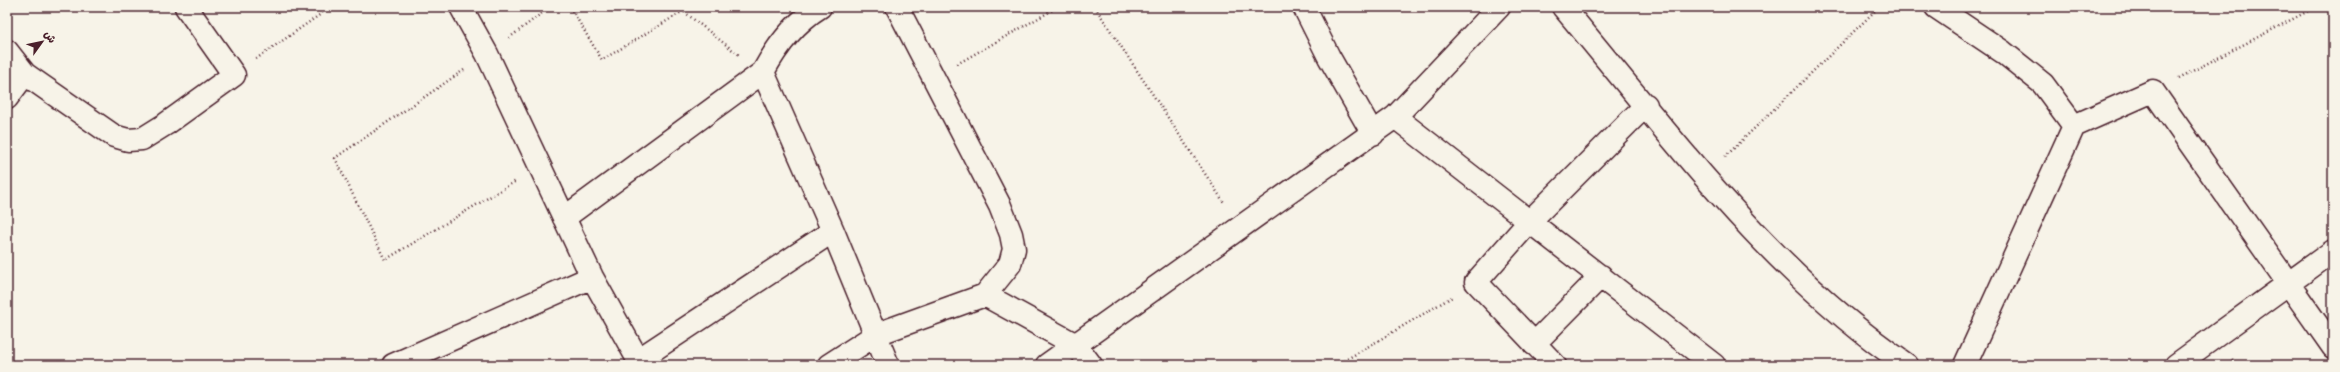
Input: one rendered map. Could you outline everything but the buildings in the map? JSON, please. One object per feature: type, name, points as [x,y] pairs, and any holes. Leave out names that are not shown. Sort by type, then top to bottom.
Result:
[{"type":"street","points":[[7,51],[26,74],[114,136],[128,140],[142,139],[166,124],[234,75],[186,7]]},
{"type":"street","points":[[461,7],[487,54],[592,277],[640,363],[833,231]]},
{"type":"street","points":[[564,218],[763,72],[784,37],[800,22],[820,7]]},
{"type":"street","points":[[829,365],[878,334],[985,295],[1010,264],[1014,249],[1011,234],[1000,206],[897,7]]},
{"type":"street","points":[[1304,7],[1329,57],[1373,134]]},
{"type":"street","points":[[1047,365],[1240,226],[1396,117],[1499,7]]},
{"type":"street","points":[[1563,7],[1760,239],[1819,296],[1883,349],[1907,365]]},
{"type":"street","points":[[1936,7],[2003,52],[2043,84],[2074,126]]},
{"type":"street","points":[[763,72],[878,334],[888,365]]},
{"type":"street","points":[[7,98],[26,74]]},
{"type":"street","points":[[1965,365],[2074,126],[2153,91],[2333,348]]},
{"type":"street","points":[[1555,365],[1476,282],[1529,222],[1646,105]]},
{"type":"street","points":[[1396,117],[1529,222],[1602,276],[1714,365]]},
{"type":"street","points":[[2176,365],[2333,251]]},
{"type":"street","points":[[1534,344],[1602,276]]},
{"type":"street","points":[[394,365],[592,277]]},
{"type":"street","points":[[985,295],[1076,345],[1091,365]]},
{"type":"path","points":[[234,75],[331,7]]},
{"type":"path","points":[[540,167],[385,260],[335,158],[487,54],[550,7]]},
{"type":"path","points":[[570,7],[602,60],[690,7]]},
{"type":"path","points":[[678,7],[682,13],[763,72]]},
{"type":"path","points":[[934,77],[1058,7]]},
{"type":"path","points":[[1095,7],[1240,226]]},
{"type":"path","points":[[1705,176],[1879,7]]},
{"type":"path","points":[[2153,91],[2316,7]]},
{"type":"path","points":[[1337,365],[1476,282]]}]
